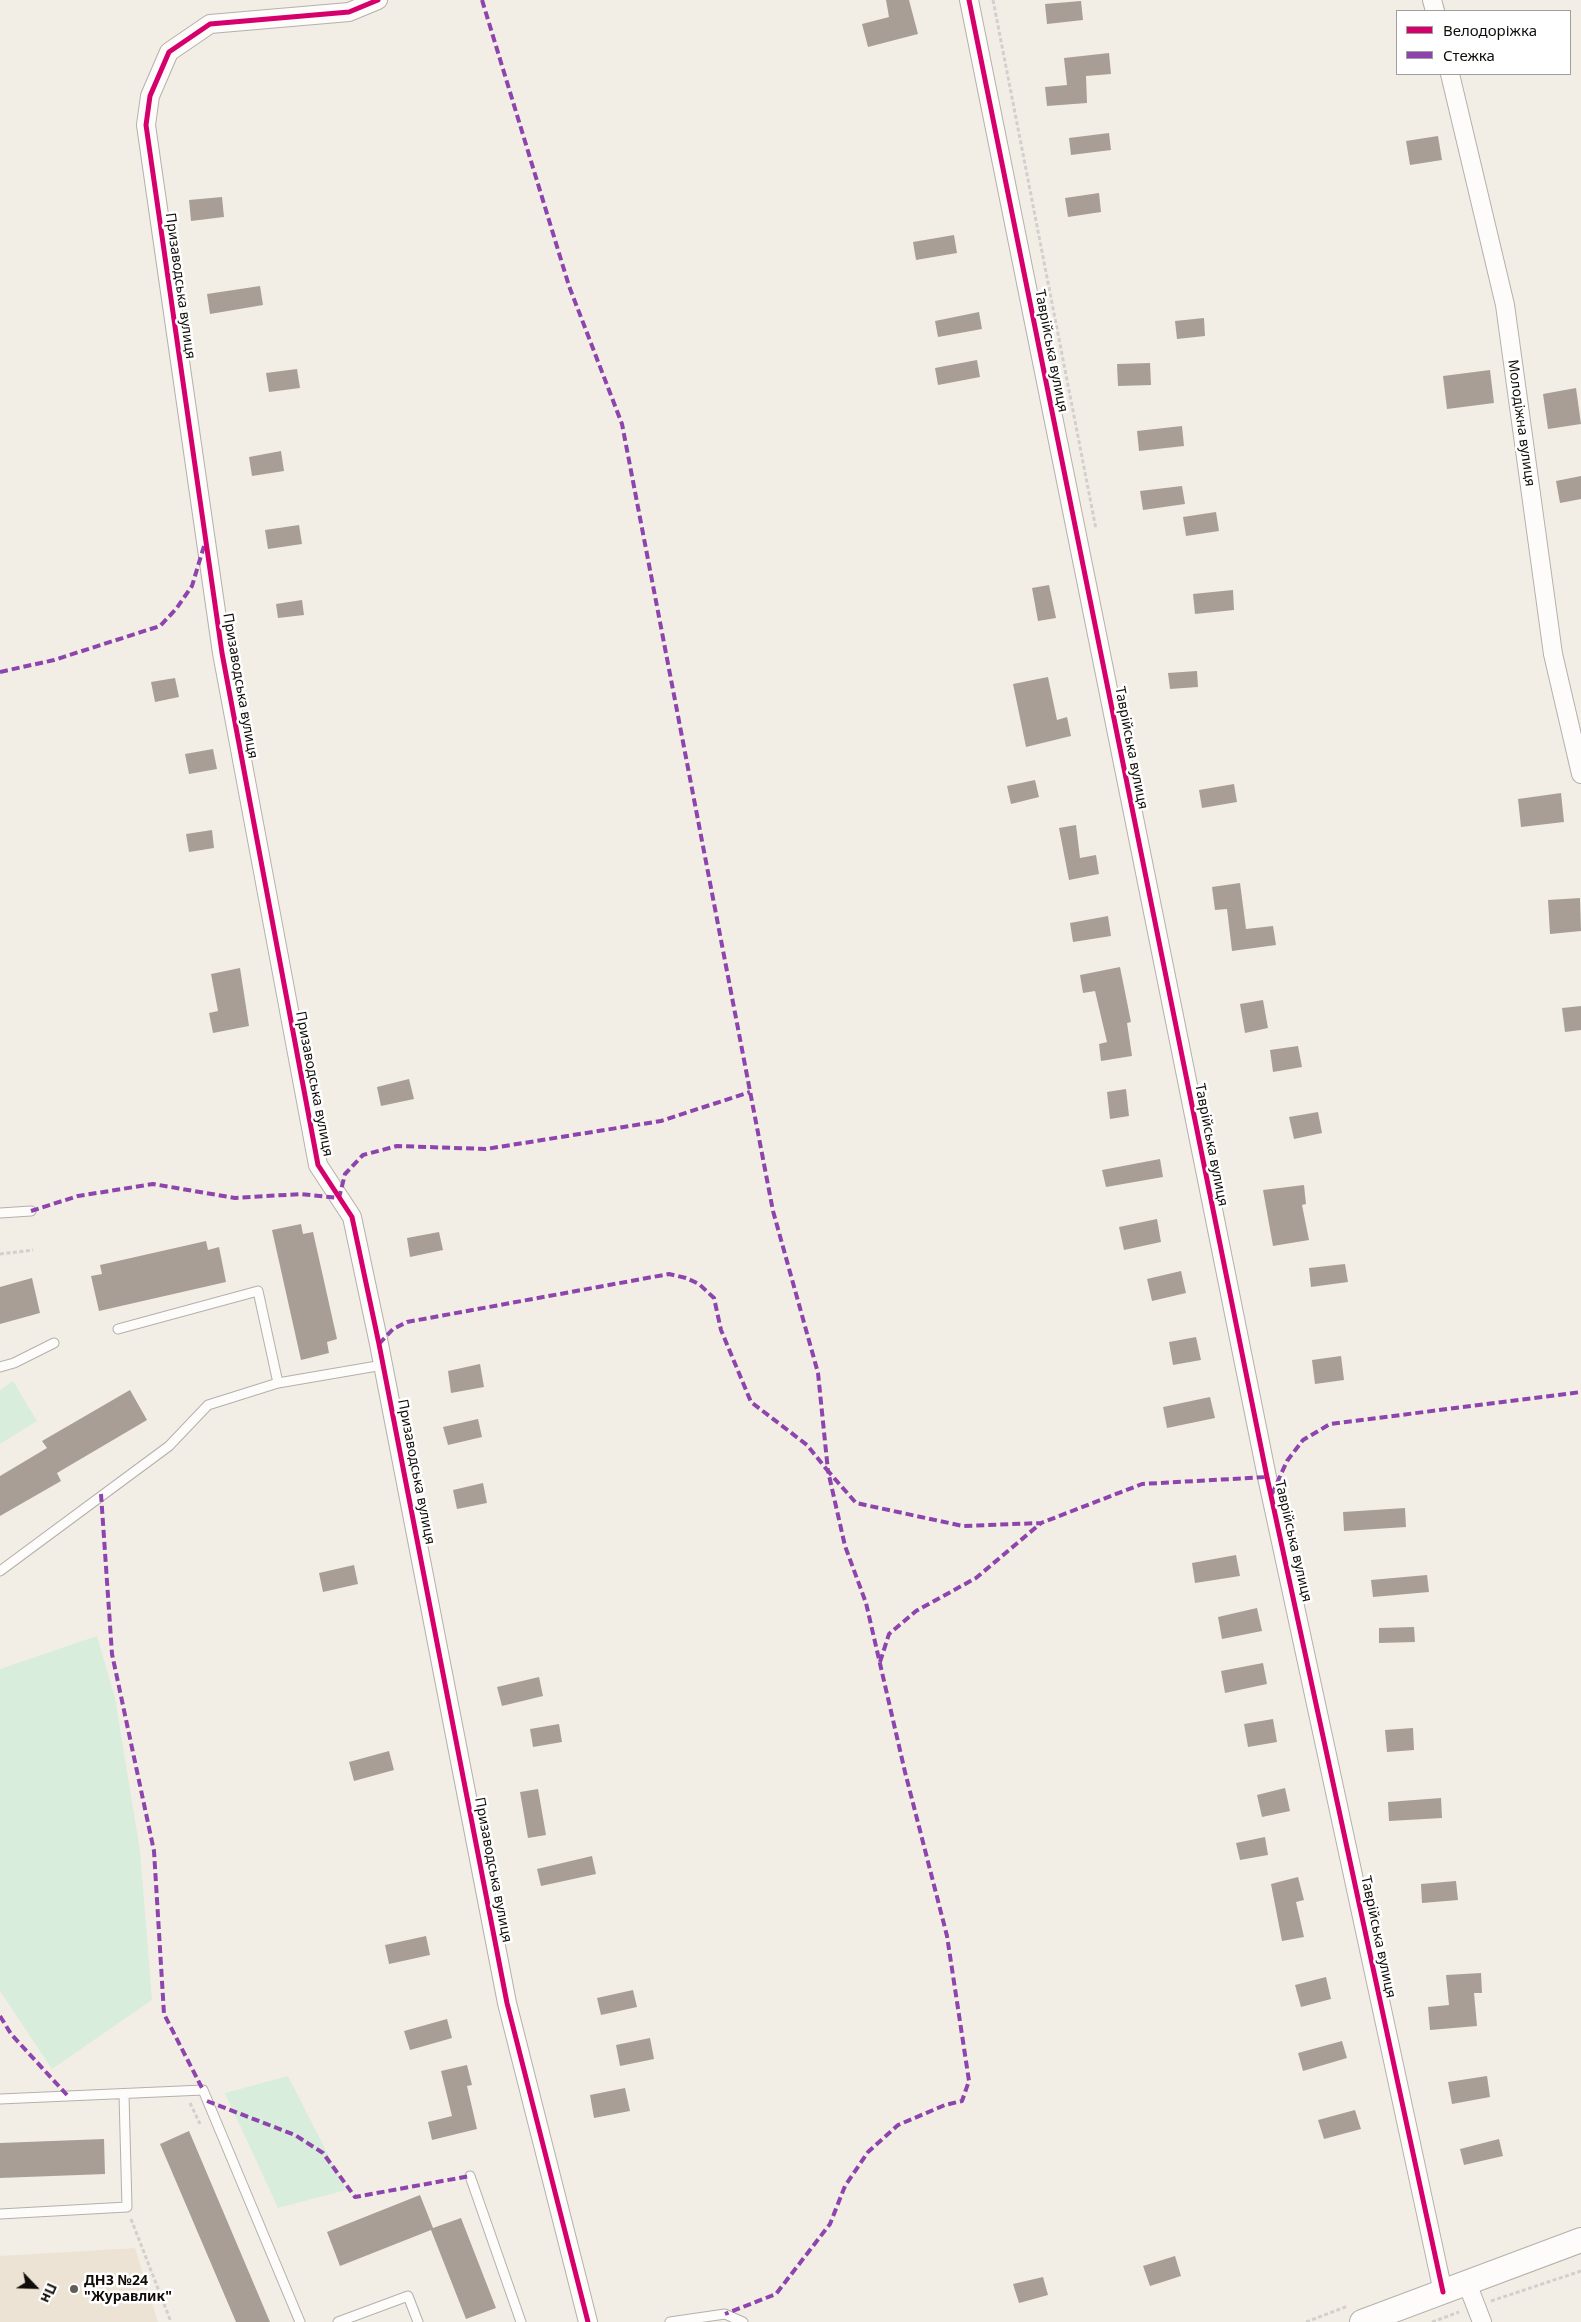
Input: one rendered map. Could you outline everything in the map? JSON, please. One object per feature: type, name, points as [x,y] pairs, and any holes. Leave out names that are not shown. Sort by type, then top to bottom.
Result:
[{"type":"street","name":"Призаводська вулиця","points":[[378,0],[349,12],[210,24],[169,52],[150,96],[146,124],[222,653],[318,1165],[352,1217],[383,1365],[507,2003],[588,2322]]},
{"type":"street","name":"Таврійська вулиця","points":[[969,0],[1267,1477],[1443,2292]]},
{"type":"street","name":"Молодіжна вулиця","points":[[1450,75],[1506,305],[1554,654],[1581,774]]},
{"type":"street","points":[[1362,2322],[1581,2240]]},
{"type":"street","points":[[1467,2283],[1479,2314]]},
{"type":"lane","points":[[0,1213],[31,1211]]},
{"type":"lane","points":[[118,1329],[258,1291],[278,1383]]},
{"type":"lane","points":[[0,1367],[14,1363],[54,1343]]},
{"type":"lane","points":[[0,1571],[169,1446],[208,1405],[278,1383],[383,1365]]},
{"type":"lane","points":[[0,2100],[67,2095],[124,2095],[203,2090],[300,2322]]},
{"type":"lane","points":[[0,2214],[126,2207],[124,2095]]},
{"type":"lane","points":[[470,2176],[521,2322]]},
{"type":"lane","points":[[338,2322],[408,2296],[418,2322]]},
{"type":"lane","points":[[670,2322],[725,2314],[743,2322]]},
{"type":"path","points":[[0,1254],[33,1250]]},
{"type":"path","points":[[126,2207],[171,2322]]},
{"type":"path","points":[[1432,2322],[1479,2314],[1581,2271]]},
{"type":"shaded area","name":"ДНЗ №24 \"Журавлик\"","points":[[135,2248],[158,2322],[0,2322],[0,2256]]},
{"type":"green space","points":[[13,1381],[37,1421],[0,1444],[0,1390]]},
{"type":"green space","points":[[97,1636],[115,1698],[140,1851],[152,2000],[52,2069],[0,1991],[0,1669]]},
{"type":"green space","points":[[288,2076],[346,2190],[278,2208],[225,2093]]},
{"type":"building","points":[[886,0],[909,0],[918,34],[868,47],[862,24],[889,17]]},
{"type":"building","points":[[1081,1],[1083,20],[1047,24],[1045,4]]},
{"type":"building","points":[[1109,53],[1111,74],[1086,76],[1087,103],[1047,106],[1045,87],[1067,85],[1064,58]]},
{"type":"building","points":[[1109,133],[1111,150],[1071,155],[1069,138]]},
{"type":"building","points":[[1438,136],[1442,160],[1410,165],[1406,141]]},
{"type":"building","points":[[1099,193],[1101,212],[1068,217],[1065,198]]},
{"type":"building","points":[[222,197],[224,217],[191,221],[189,200]]},
{"type":"building","points":[[954,235],[957,253],[916,260],[913,242]]},
{"type":"building","points":[[260,286],[263,305],[210,314],[207,294]]},
{"type":"building","points":[[979,312],[982,329],[938,337],[935,321]]},
{"type":"building","points":[[1204,318],[1205,336],[1177,339],[1175,321]]},
{"type":"building","points":[[977,360],[980,377],[938,385],[935,368]]},
{"type":"building","points":[[1150,363],[1151,385],[1118,386],[1117,364]]},
{"type":"building","points":[[297,369],[300,388],[269,392],[266,373]]},
{"type":"building","points":[[1490,370],[1494,403],[1447,409],[1443,376]]},
{"type":"building","points":[[1576,388],[1581,424],[1548,429],[1543,394]]},
{"type":"building","points":[[1182,426],[1184,446],[1139,451],[1137,431]]},
{"type":"building","points":[[281,451],[284,471],[252,476],[249,457]]},
{"type":"building","points":[[1581,476],[1581,499],[1560,503],[1556,481]]},
{"type":"building","points":[[1182,486],[1185,504],[1143,510],[1140,491]]},
{"type":"building","points":[[1216,512],[1219,531],[1186,536],[1183,517]]},
{"type":"building","points":[[299,525],[302,544],[268,549],[265,530]]},
{"type":"building","points":[[1049,585],[1056,618],[1038,621],[1032,588]]},
{"type":"building","points":[[1233,590],[1234,610],[1195,614],[1193,594]]},
{"type":"building","points":[[302,600],[304,615],[278,618],[276,604]]},
{"type":"building","points":[[1197,671],[1198,687],[1170,689],[1168,673]]},
{"type":"building","points":[[1048,677],[1057,720],[1067,717],[1071,736],[1026,747],[1013,684]]},
{"type":"building","points":[[175,678],[179,697],[155,702],[151,682]]},
{"type":"building","points":[[213,749],[217,769],[189,774],[185,754]]},
{"type":"building","points":[[1035,780],[1039,797],[1011,804],[1007,786]]},
{"type":"building","points":[[1234,784],[1237,802],[1202,808],[1199,790]]},
{"type":"building","points":[[1561,793],[1564,822],[1521,827],[1518,799]]},
{"type":"building","points":[[1076,825],[1080,858],[1096,855],[1099,874],[1069,880],[1059,828]]},
{"type":"building","points":[[212,830],[214,848],[189,852],[186,834]]},
{"type":"building","points":[[1240,883],[1246,929],[1273,926],[1276,945],[1232,951],[1227,909],[1215,910],[1212,887]]},
{"type":"building","points":[[1580,898],[1581,931],[1550,934],[1548,900]]},
{"type":"building","points":[[1108,916],[1111,936],[1073,942],[1070,923]]},
{"type":"building","points":[[1120,967],[1131,1022],[1127,1023],[1132,1056],[1101,1061],[1099,1044],[1107,1042],[1095,991],[1083,993],[1080,975]]},
{"type":"building","points":[[240,968],[249,1026],[213,1033],[209,1013],[218,1011],[211,974]]},
{"type":"building","points":[[1263,1000],[1268,1028],[1245,1033],[1240,1004]]},
{"type":"building","points":[[1581,1006],[1581,1030],[1565,1032],[1562,1008]]},
{"type":"building","points":[[1298,1046],[1302,1067],[1273,1072],[1270,1050]]},
{"type":"building","points":[[409,1079],[414,1099],[381,1106],[377,1087]]},
{"type":"building","points":[[1126,1089],[1129,1116],[1110,1119],[1107,1092]]},
{"type":"building","points":[[1318,1112],[1322,1133],[1294,1139],[1289,1117]]},
{"type":"building","points":[[1160,1159],[1163,1177],[1106,1187],[1102,1170]]},
{"type":"building","points":[[1304,1185],[1306,1204],[1302,1205],[1309,1240],[1273,1246],[1263,1190]]},
{"type":"building","points":[[1157,1219],[1161,1242],[1124,1250],[1119,1227]]},
{"type":"building","points":[[301,1224],[303,1234],[313,1232],[337,1339],[327,1342],[329,1353],[301,1360],[272,1230]]},
{"type":"building","points":[[439,1232],[443,1250],[410,1257],[407,1238]]},
{"type":"building","points":[[206,1241],[208,1250],[219,1247],[226,1282],[99,1311],[91,1276],[102,1274],[100,1265]]},
{"type":"building","points":[[1345,1264],[1348,1282],[1311,1287],[1309,1268]]},
{"type":"building","points":[[1181,1271],[1186,1293],[1152,1301],[1147,1279]]},
{"type":"building","points":[[32,1278],[40,1313],[0,1324],[0,1287]]},
{"type":"building","points":[[1196,1337],[1201,1360],[1173,1365],[1169,1342]]},
{"type":"building","points":[[1341,1356],[1344,1380],[1315,1384],[1312,1360]]},
{"type":"building","points":[[480,1364],[484,1387],[451,1393],[448,1371]]},
{"type":"building","points":[[130,1390],[147,1420],[57,1473],[61,1481],[0,1516],[0,1476],[47,1448],[42,1441]]},
{"type":"building","points":[[1210,1397],[1215,1418],[1167,1428],[1163,1407]]},
{"type":"building","points":[[478,1419],[482,1437],[448,1445],[443,1427]]},
{"type":"building","points":[[483,1483],[487,1503],[457,1509],[453,1490]]},
{"type":"building","points":[[1405,1508],[1406,1527],[1344,1531],[1343,1512]]},
{"type":"building","points":[[1236,1555],[1240,1576],[1195,1583],[1192,1563]]},
{"type":"building","points":[[354,1565],[358,1584],[323,1592],[319,1573]]},
{"type":"building","points":[[1427,1575],[1429,1592],[1373,1597],[1371,1580]]},
{"type":"building","points":[[1257,1608],[1262,1631],[1222,1639],[1218,1617]]},
{"type":"building","points":[[1414,1627],[1415,1642],[1379,1643],[1379,1628]]},
{"type":"building","points":[[1263,1663],[1267,1684],[1225,1693],[1221,1671]]},
{"type":"building","points":[[539,1677],[543,1696],[502,1706],[497,1687]]},
{"type":"building","points":[[1273,1719],[1277,1742],[1248,1747],[1244,1724]]},
{"type":"building","points":[[559,1724],[562,1742],[533,1747],[530,1729]]},
{"type":"building","points":[[1413,1728],[1414,1750],[1387,1752],[1385,1730]]},
{"type":"building","points":[[389,1751],[394,1770],[354,1781],[349,1762]]},
{"type":"building","points":[[1285,1788],[1290,1811],[1262,1817],[1257,1795]]},
{"type":"building","points":[[538,1789],[546,1835],[528,1838],[520,1792]]},
{"type":"building","points":[[1441,1798],[1442,1818],[1389,1821],[1388,1802]]},
{"type":"building","points":[[1265,1837],[1268,1855],[1240,1860],[1236,1843]]},
{"type":"building","points":[[592,1856],[596,1874],[541,1886],[537,1869]]},
{"type":"building","points":[[1298,1877],[1304,1900],[1296,1902],[1304,1937],[1282,1941],[1271,1884]]},
{"type":"building","points":[[1456,1881],[1458,1900],[1422,1903],[1421,1884]]},
{"type":"building","points":[[426,1936],[430,1955],[389,1964],[385,1945]]},
{"type":"building","points":[[1481,1973],[1482,1993],[1474,1993],[1477,2026],[1430,2030],[1428,2007],[1449,2005],[1446,1975]]},
{"type":"building","points":[[1326,1977],[1331,1999],[1301,2007],[1295,1985]]},
{"type":"building","points":[[633,1990],[637,2007],[601,2015],[597,1998]]},
{"type":"building","points":[[447,2019],[452,2038],[410,2050],[404,2031]]},
{"type":"building","points":[[650,2038],[654,2059],[620,2066],[616,2045]]},
{"type":"building","points":[[1342,2041],[1347,2058],[1303,2071],[1298,2053]]},
{"type":"building","points":[[467,2065],[472,2085],[467,2086],[477,2129],[432,2140],[428,2122],[452,2116],[441,2071]]},
{"type":"building","points":[[1487,2076],[1490,2097],[1452,2104],[1448,2082]]},
{"type":"building","points":[[625,2088],[630,2111],[594,2118],[590,2095]]},
{"type":"building","points":[[1355,2110],[1361,2129],[1324,2139],[1318,2120]]},
{"type":"building","points":[[189,2131],[270,2322],[236,2322],[160,2144]]},
{"type":"building","points":[[104,2139],[105,2174],[0,2178],[0,2143]]},
{"type":"building","points":[[1499,2139],[1503,2156],[1464,2165],[1460,2149]]},
{"type":"building","points":[[420,2195],[433,2228],[461,2218],[496,2308],[466,2319],[431,2230],[340,2266],[327,2232]]},
{"type":"building","points":[[1175,2256],[1181,2276],[1150,2286],[1143,2266]]},
{"type":"building","points":[[1043,2277],[1048,2295],[1019,2303],[1013,2284]]},
{"type":"marked path","points":[[482,0],[569,286],[622,424],[773,1211],[818,1373],[828,1471],[856,1503],[963,1526],[1041,1523],[1142,1484],[1267,1477]]},
{"type":"marked path","points":[[0,672],[54,660],[160,626],[176,609],[192,586],[204,546]]},
{"type":"marked path","points":[[31,1211],[78,1196],[153,1184],[235,1198],[301,1194],[339,1198],[345,1174],[363,1155],[397,1146],[486,1149],[661,1121],[750,1092]]},
{"type":"marked path","points":[[379,1344],[393,1329],[407,1322],[669,1274],[686,1278],[699,1284],[714,1298],[721,1330],[751,1402],[807,1445],[828,1471],[845,1546],[866,1603],[905,1772],[947,1936],[969,2081],[962,2101],[945,2105],[898,2125],[868,2152],[845,2186],[830,2224],[776,2294],[725,2314]]},
{"type":"marked path","points":[[1272,1494],[1287,1461],[1303,1440],[1330,1424],[1581,1392]]},
{"type":"marked path","points":[[101,1494],[112,1654],[154,1851],[164,2014],[203,2090]]},
{"type":"marked path","points":[[880,1662],[889,1634],[916,1611],[976,1578],[1041,1523]]},
{"type":"marked path","points":[[0,2016],[11,2034],[67,2095]]},
{"type":"marked path","points":[[207,2101],[295,2135],[323,2153],[355,2197],[470,2176]]},
{"type":"cycle path","points":[[378,0],[349,12],[210,24],[169,52],[150,96],[146,125],[222,653],[318,1165],[352,1217],[379,1344],[507,2003],[588,2322]]},
{"type":"cycle path","points":[[969,0],[1267,1477],[1443,2292]]},
{"type":"place","name":"ДНЗ №24 \"Журавлик\"","points":[[74,2289]]}]
